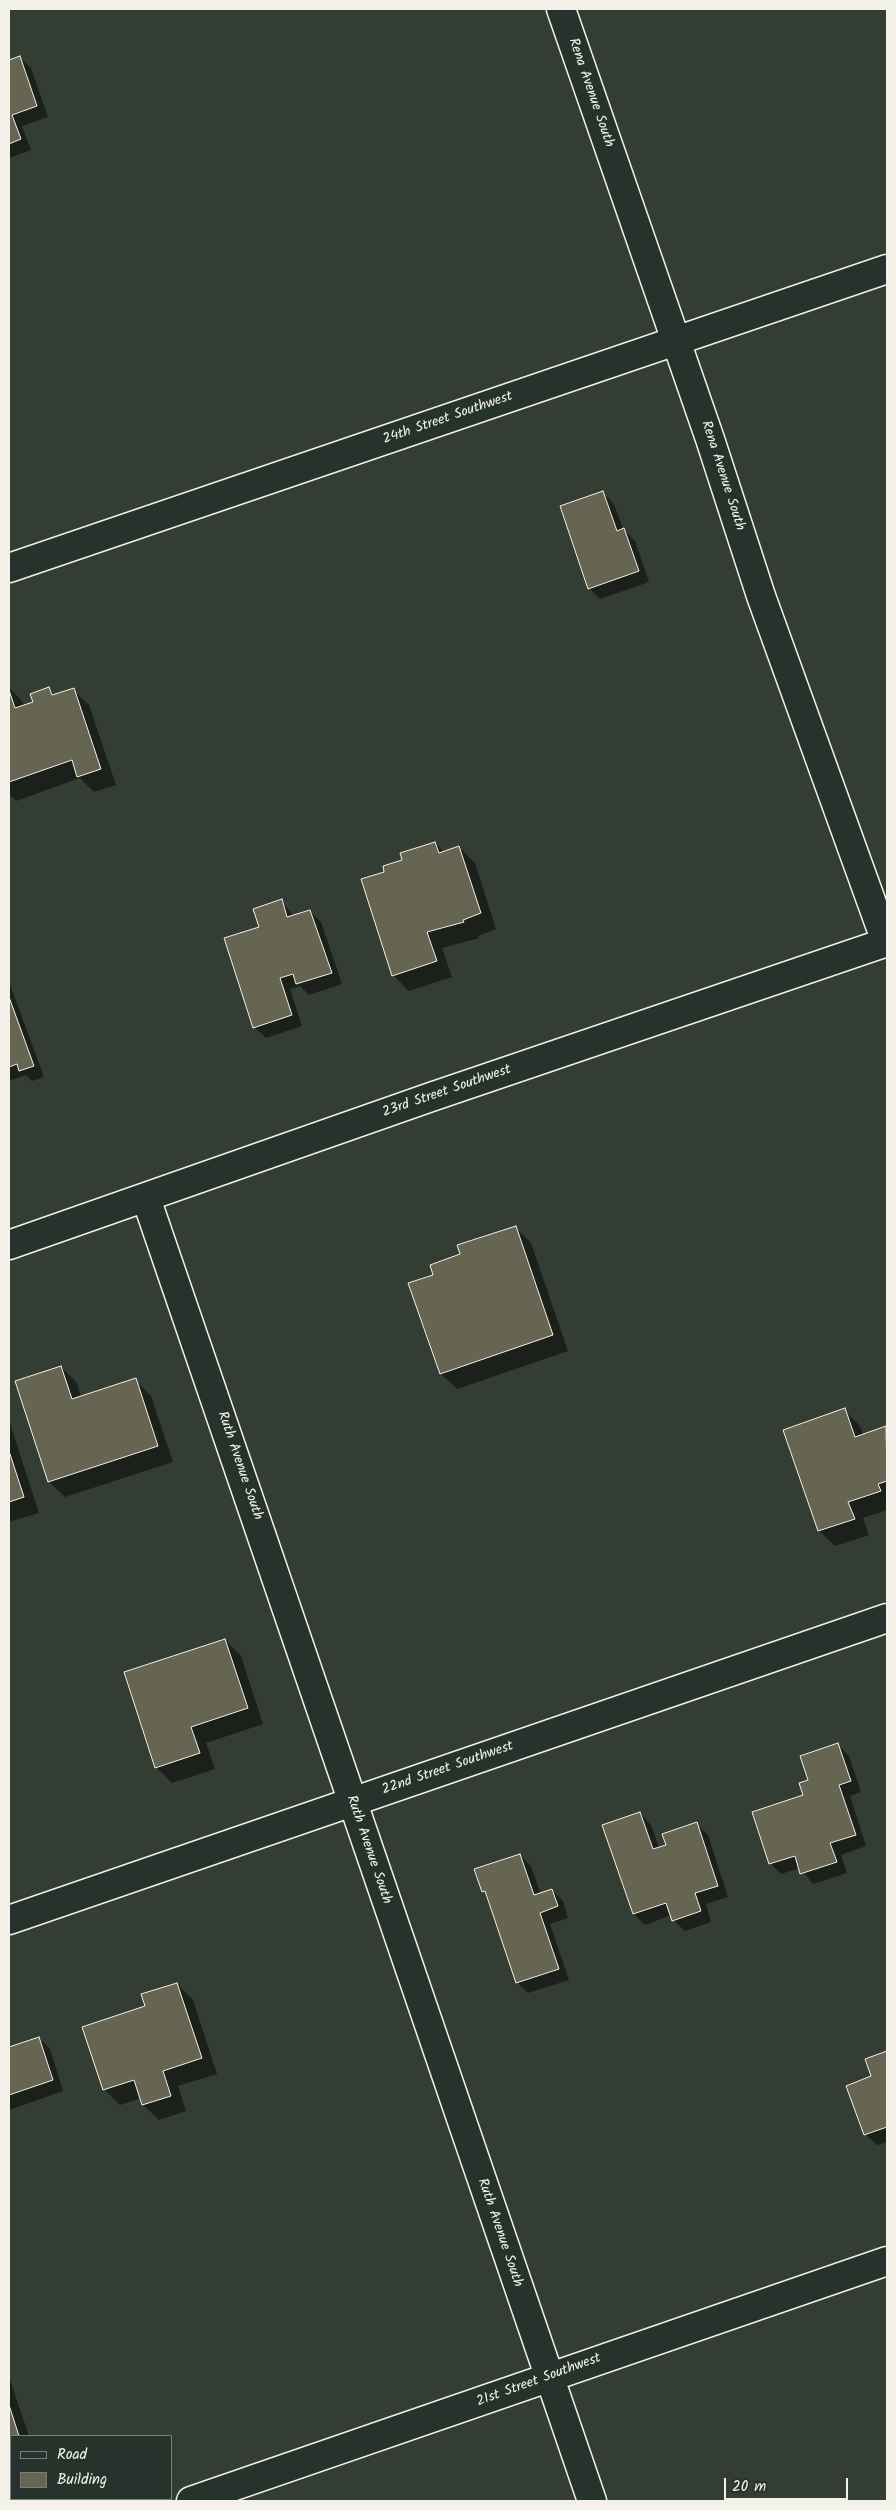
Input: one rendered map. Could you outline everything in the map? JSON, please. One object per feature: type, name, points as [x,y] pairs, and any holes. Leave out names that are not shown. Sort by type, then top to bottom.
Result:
[{"type":"street","name":"Rena Avenue South","points":[[561,9],[794,690],[887,942]]},
{"type":"street","name":"24th Street Southwest","points":[[9,568],[887,269]]},
{"type":"street","name":"23rd Street Southwest","points":[[9,1245],[431,1097],[887,942]]},
{"type":"street","name":"Ruth Avenue South","points":[[146,1198],[301,1646],[351,1802],[592,2501]]},
{"type":"street","name":"22nd Street Southwest","points":[[9,1920],[887,1618]]},
{"type":"street","name":"21st Street Southwest","points":[[191,2501],[887,2262]]},
{"type":"building","points":[[20,56],[37,106],[12,115],[21,139],[9,144],[9,60]]},
{"type":"building","points":[[603,491],[617,531],[624,528],[639,571],[588,589],[560,506]]},
{"type":"building","points":[[49,687],[52,695],[74,688],[101,769],[77,777],[72,760],[9,782],[9,690],[15,708],[33,702],[30,694]]},
{"type":"building","points":[[435,842],[439,853],[459,846],[481,913],[463,920],[464,922],[427,932],[437,961],[392,976],[361,879],[384,872],[383,866],[402,860],[400,853]]},
{"type":"building","points":[[282,899],[287,917],[310,910],[332,973],[296,984],[293,974],[280,978],[292,1015],[253,1028],[224,938],[259,927],[253,909]]},
{"type":"building","points":[[9,997],[34,1066],[19,1071],[17,1064],[9,1067]]},
{"type":"building","points":[[516,1226],[553,1335],[440,1374],[408,1283],[433,1275],[430,1265],[460,1254],[457,1245]]},
{"type":"building","points":[[61,1366],[72,1399],[136,1378],[158,1446],[48,1482],[15,1381]]},
{"type":"building","points":[[845,1408],[855,1437],[886,1426],[887,1481],[878,1484],[881,1491],[848,1502],[855,1519],[818,1531],[783,1430]]},
{"type":"building","points":[[9,1451],[24,1497],[9,1502]]},
{"type":"building","points":[[225,1639],[248,1708],[191,1727],[200,1753],[155,1768],[124,1672]]},
{"type":"building","points":[[838,1743],[851,1781],[839,1785],[856,1835],[830,1843],[837,1862],[800,1874],[795,1856],[769,1864],[752,1812],[803,1795],[799,1783],[808,1780],[800,1756]]},
{"type":"building","points":[[640,1812],[653,1849],[666,1845],[662,1834],[697,1822],[718,1886],[695,1893],[701,1911],[672,1921],[666,1903],[633,1914],[602,1825]]},
{"type":"building","points":[[520,1854],[534,1895],[552,1889],[558,1906],[540,1913],[559,1969],[516,1983],[485,1891],[482,1892],[474,1869]]},
{"type":"building","points":[[177,1983],[202,2058],[163,2071],[171,2096],[142,2105],[134,2080],[103,2090],[82,2027],[145,2006],[141,1994]]},
{"type":"building","points":[[39,2037],[53,2080],[9,2095],[9,2047]]},
{"type":"building","points":[[887,2051],[887,2127],[864,2135],[846,2086],[871,2076],[865,2059]]},
{"type":"building","points":[[9,2405],[19,2435],[10,2435],[9,2454]]}]
